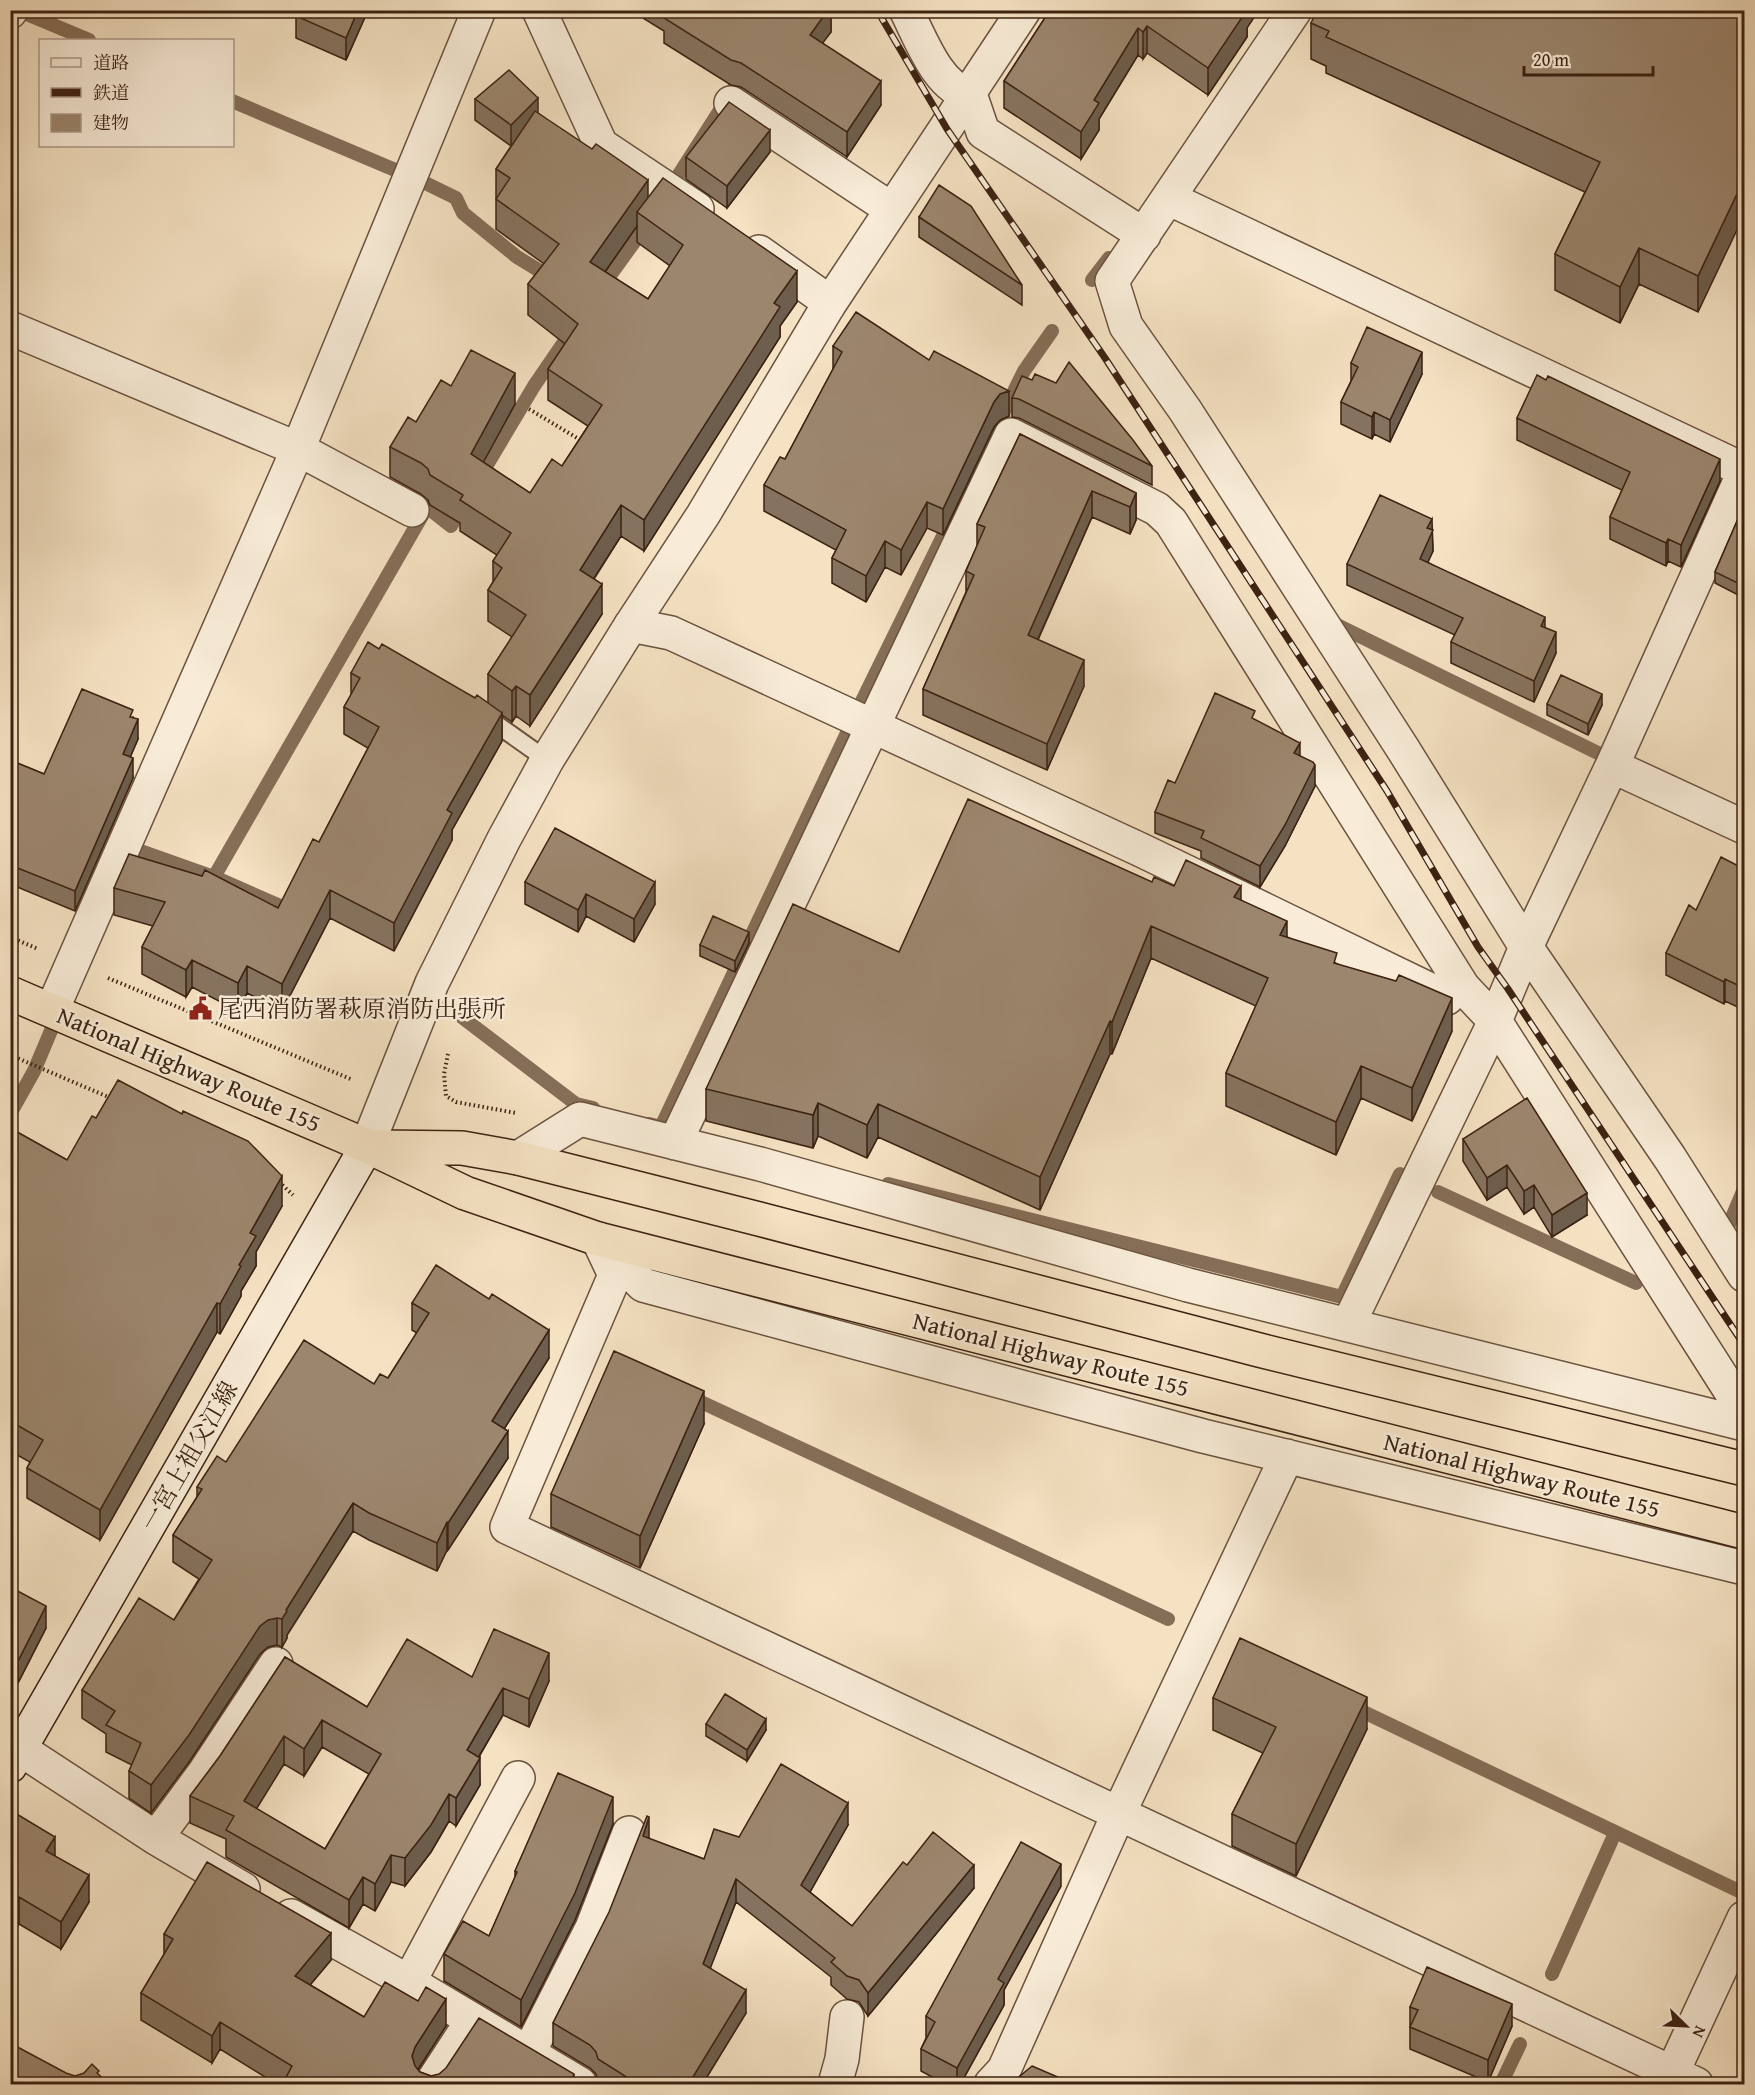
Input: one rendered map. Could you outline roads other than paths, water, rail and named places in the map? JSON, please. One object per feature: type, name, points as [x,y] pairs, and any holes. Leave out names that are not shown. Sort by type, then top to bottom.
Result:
[{"type":"highway","name":"National Highway Route 155","points":[[10,993],[367,1146],[465,1193],[598,1239],[1744,1532]]},
{"type":"highway","name":"National Highway Route 155","points":[[367,1146],[462,1148],[518,1158],[1259,1350],[1744,1469]]},
{"type":"street","points":[[52,1010],[298,449],[478,10]]},
{"type":"street","points":[[539,10],[601,145],[825,299],[828,306]]},
{"type":"street","points":[[906,10],[936,70],[959,92],[970,93],[983,132],[1143,235]]},
{"type":"street","name":"一宮上祖父江線","points":[[14,1753],[367,1146],[432,982],[504,839],[547,760],[703,515],[828,306],[1024,10]]},
{"type":"street","points":[[1295,10],[1112,280],[1126,326],[1228,476],[1403,749],[1526,947],[1670,1158],[1744,1275]]},
{"type":"street","points":[[731,104],[885,205],[894,205]]},
{"type":"street","points":[[1168,198],[1744,471],[1612,766],[1526,947],[1495,1021],[1348,1325]]},
{"type":"street","points":[[10,328],[298,449],[412,510]]},
{"type":"street","points":[[675,1143],[1011,435],[1157,509],[1171,522],[1463,987],[1495,1021],[1744,1412]]},
{"type":"street","points":[[631,625],[671,633],[1141,850],[1495,1021]]},
{"type":"street","points":[[1612,766],[1744,827]]},
{"type":"street","points":[[518,1158],[580,1119],[760,1164],[1188,1285],[1744,1424]]},
{"type":"street","points":[[598,1239],[643,1285],[1203,1436],[1744,1568]]},
{"type":"street","points":[[598,1239],[615,1275],[507,1527],[1678,2081],[1744,1918]]},
{"type":"street","points":[[991,2085],[1004,2070],[1118,1815],[1287,1456]]},
{"type":"street","points":[[156,1838],[204,1773],[276,1664]]},
{"type":"street","points":[[14,1753],[156,1838],[409,1982],[580,2085]]},
{"type":"street","points":[[409,1982],[518,1778]]},
{"type":"street","points":[[528,2054],[592,1928],[630,1833]]},
{"type":"street","points":[[835,2085],[842,2059],[847,2017]]},
{"type":"street","points":[[431,2085],[472,2021]]},
{"type":"lane","points":[[476,709],[547,760]]},
{"type":"waterway","points":[[22,12],[87,39]]},
{"type":"waterway","points":[[678,176],[745,71]]},
{"type":"waterway","points":[[234,102],[400,172]]},
{"type":"waterway","points":[[415,178],[456,198],[463,213],[517,257],[553,279]]},
{"type":"waterway","points":[[601,288],[648,223]]},
{"type":"waterway","points":[[1092,280],[1109,258]]},
{"type":"waterway","points":[[478,480],[534,386],[573,329]]},
{"type":"waterway","points":[[860,705],[1024,371],[1052,331]]},
{"type":"waterway","points":[[214,877],[427,507],[451,526],[464,504]]},
{"type":"waterway","points":[[1331,619],[1335,624],[1600,754]]},
{"type":"waterway","points":[[649,1124],[661,1127],[847,733]]},
{"type":"waterway","points":[[135,849],[214,877],[280,906]]},
{"type":"waterway","points":[[10,1114],[34,1071],[58,1014]]},
{"type":"waterway","points":[[463,1018],[576,1104],[593,1108]]},
{"type":"waterway","points":[[888,1184],[1342,1297],[1400,1174]]},
{"type":"waterway","points":[[1728,1227],[1744,1189]]},
{"type":"waterway","points":[[1438,1192],[1636,1283]]},
{"type":"waterway","points":[[688,1396],[1168,1619]]},
{"type":"waterway","points":[[1351,1706],[1739,1891]]},
{"type":"waterway","points":[[1552,1974],[1615,1833]]},
{"type":"waterway","points":[[1501,2084],[1520,2044]]},
{"type":"railway","points":[[877,10],[947,129],[1105,358],[1387,791],[1478,947],[1744,1345]]},
{"type":"place","name":"尾西消防署萩原消防出張所","points":[[200,1008]]}]
